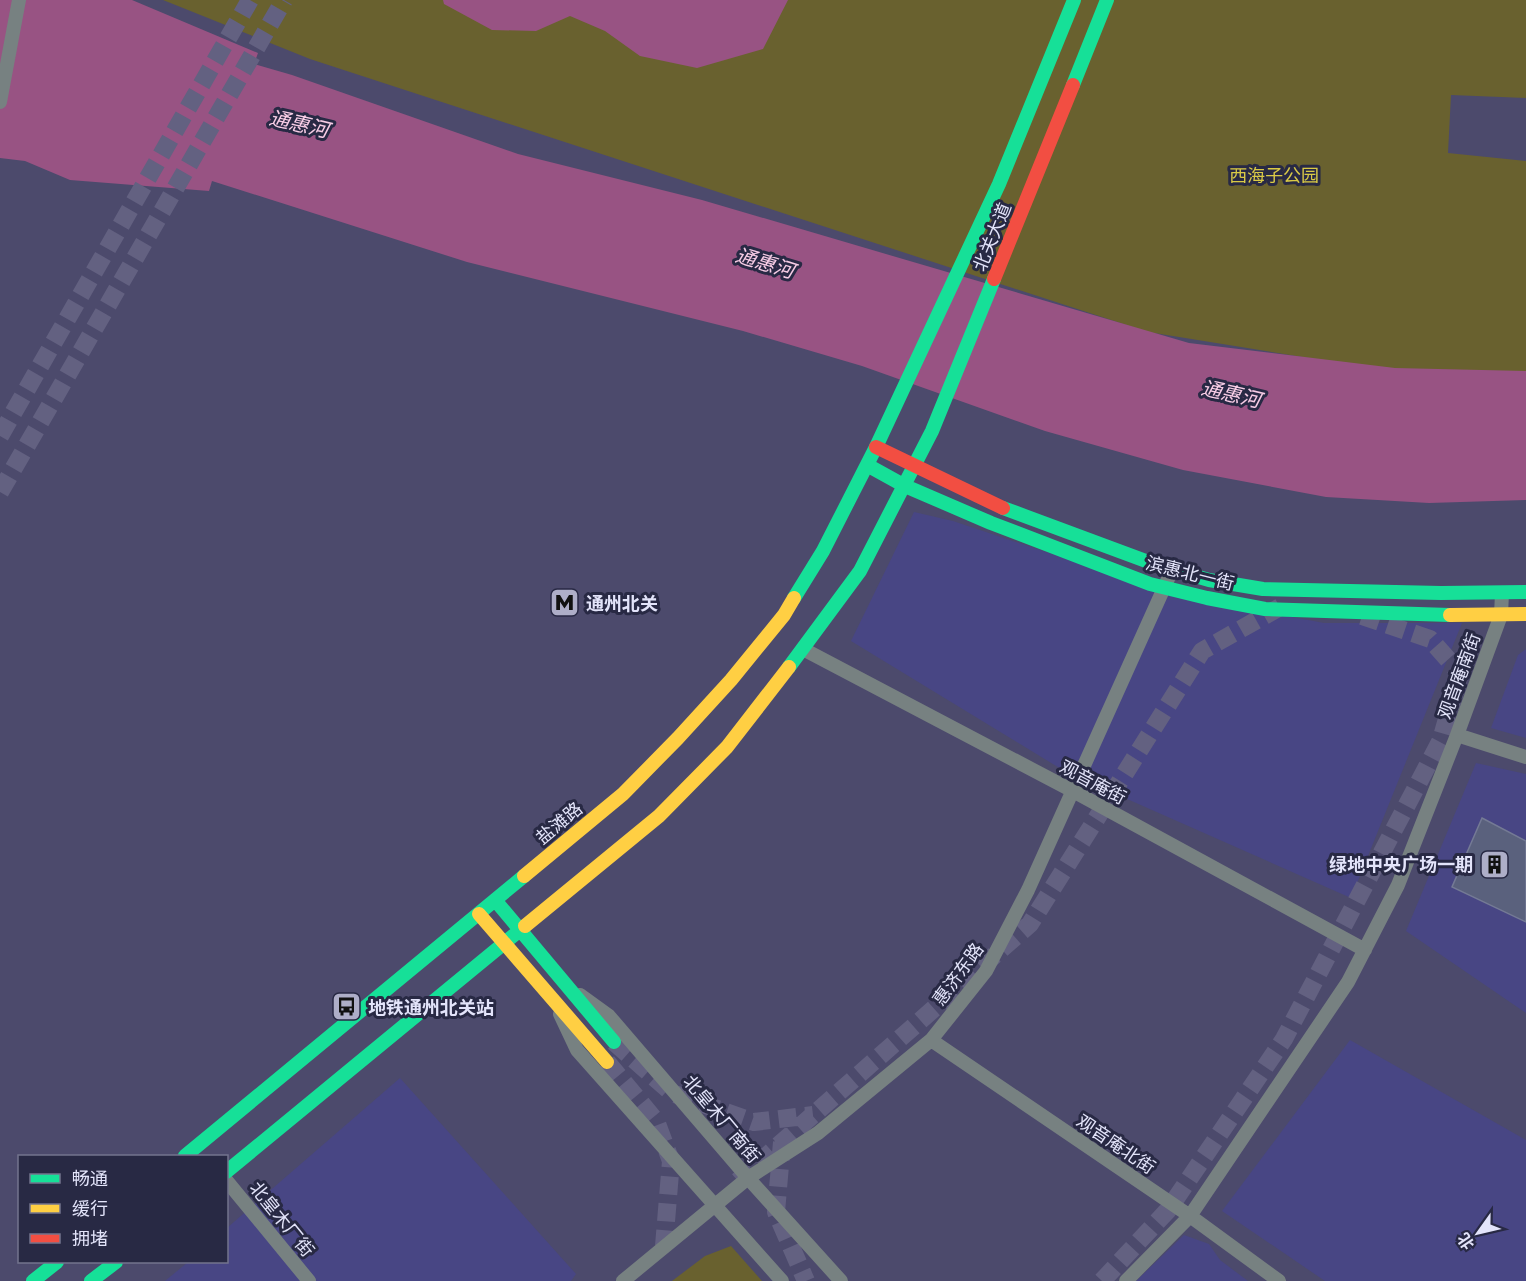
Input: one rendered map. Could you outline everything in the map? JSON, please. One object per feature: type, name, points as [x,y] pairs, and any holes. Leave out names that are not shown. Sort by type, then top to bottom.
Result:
[{"type":"main road","name":"北关大道","points":[[876,447],[999,184],[1074,0]]},
{"type":"main road","name":"北关大道","points":[[905,486],[932,431],[1107,0]]},
{"type":"main road","name":"盐滩路","points":[[186,1155],[623,794],[678,738],[731,680],[783,615],[823,551],[876,447]]},
{"type":"main road","name":"滨惠北一街","points":[[876,447],[1002,508],[1209,580],[1263,589],[1526,592]]},
{"type":"main road","name":"滨惠北一街","points":[[867,465],[905,486],[1002,527],[1150,584],[1207,598],[1265,609],[1431,615],[1526,614]]},
{"type":"main road","points":[[228,1170],[522,930],[678,798],[727,747],[860,572],[905,486]]},
{"type":"main road","name":"北皇木厂南街","points":[[495,900],[614,1042]]},
{"type":"main road","points":[[479,914],[607,1062]]},
{"type":"main road","points":[[33,1281],[56,1263]]},
{"type":"main road","points":[[91,1281],[115,1263]]},
{"type":"street","points":[[0,102],[19,0]]},
{"type":"street","name":"惠济东路","points":[[623,1281],[748,1178],[818,1133],[931,1040],[986,971],[1029,890],[1172,569]]},
{"type":"street","name":"观音庵南街","points":[[1502,593],[1501,615],[1457,735],[1526,757]]},
{"type":"street","name":"观音庵街","points":[[803,649],[1073,791],[1365,950]]},
{"type":"street","points":[[1126,1281],[1190,1216],[1348,982],[1398,885],[1457,735]]},
{"type":"street","name":"北皇木厂南街","points":[[569,987],[609,1016],[748,1178],[841,1281]]},
{"type":"street","points":[[554,1000],[577,1050],[782,1281]]},
{"type":"street","name":"观音庵北街","points":[[931,1040],[1190,1216],[1279,1281]]},
{"type":"street","name":"北皇木厂街","points":[[228,1182],[309,1281]]},
{"type":"shaded area","points":[[914,512],[953,521],[1175,595],[1324,623],[1462,623],[1351,898],[1066,772],[851,641]]},
{"type":"shaded area","points":[[1526,649],[1526,738],[1491,728],[1518,655]]},
{"type":"shaded area","name":"绿地中央广场一期","points":[[1476,763],[1526,774],[1526,1013],[1406,931]]},
{"type":"shaded area","points":[[1350,1040],[1526,1140],[1526,1281],[1325,1281],[1222,1211]]},
{"type":"shaded area","points":[[400,1078],[576,1274],[571,1281],[165,1281],[187,1263],[228,1263],[228,1227]]},
{"type":"shaded area","points":[[1184,1235],[1209,1244],[1220,1260],[1248,1281],[1136,1281]]},
{"type":"green space","name":"西海子公园","points":[[163,0],[1526,0],[1526,98],[1451,95],[1448,153],[1526,161],[1526,374],[1370,368],[1148,332],[310,59]]},
{"type":"green space","points":[[731,1246],[762,1281],[672,1281],[705,1256]]},
{"type":"water","name":"通惠河","points":[[0,0],[132,0],[258,53],[254,64],[292,75],[518,154],[702,200],[1189,343],[1395,368],[1526,371],[1526,500],[1429,503],[1326,497],[1183,470],[1045,431],[862,366],[743,331],[467,262],[212,181],[209,191],[70,180],[25,161],[0,158]]},
{"type":"water","points":[[443,0],[788,0],[763,49],[697,68],[640,56],[605,31],[570,16],[536,31],[492,30],[444,4]]},
{"type":"building","name":"绿地中央广场一期","points":[[1482,818],[1526,841],[1526,922],[1452,887]]},
{"type":"tunnel","points":[[0,436],[250,0]]},
{"type":"tunnel","points":[[0,492],[284,0]]},
{"type":"tunnel","points":[[738,1181],[1030,924],[1202,651],[1282,606]]},
{"type":"tunnel","points":[[1102,1281],[1168,1210],[1284,1039],[1441,740],[1460,673],[1430,639],[1356,614]]},
{"type":"tunnel","points":[[614,1042],[672,1093],[754,1122],[813,1115]]},
{"type":"tunnel","points":[[607,1062],[656,1121],[671,1161],[664,1246]]},
{"type":"tunnel","points":[[782,1142],[776,1212],[806,1281]]},
{"type":"traffic: fast","points":[[794,598],[823,551],[876,447],[999,184],[1074,0]]},
{"type":"traffic: fast","points":[[1073,85],[1107,0]]},
{"type":"traffic: fast","points":[[789,667],[860,571],[932,431],[994,279]]},
{"type":"traffic: fast","points":[[867,465],[905,486],[991,523],[1150,584],[1265,609],[1450,615]]},
{"type":"traffic: fast","points":[[1003,508],[1154,564],[1209,580],[1263,589],[1441,593],[1526,592]]},
{"type":"traffic: fast","points":[[186,1155],[524,876]]},
{"type":"traffic: fast","points":[[495,900],[614,1042]]},
{"type":"traffic: fast","points":[[228,1170],[525,926]]},
{"type":"traffic: fast","points":[[33,1281],[56,1263]]},
{"type":"traffic: fast","points":[[91,1281],[115,1263]]},
{"type":"traffic: slow","points":[[524,876],[623,794],[678,738],[731,680],[784,615],[794,598]]},
{"type":"traffic: slow","points":[[1450,615],[1526,614]]},
{"type":"traffic: slow","points":[[525,926],[659,816],[727,747],[789,667]]},
{"type":"traffic: slow","points":[[479,914],[607,1062]]},
{"type":"traffic: jam","points":[[994,279],[1073,85]]},
{"type":"traffic: jam","points":[[876,447],[1003,508]]},
{"type":"place","name":"通州北关","points":[[565,603]]},
{"type":"place","name":"绿地中央广场一期","points":[[1494,864]]},
{"type":"place","name":"地铁通州北关站","points":[[347,1007]]}]
